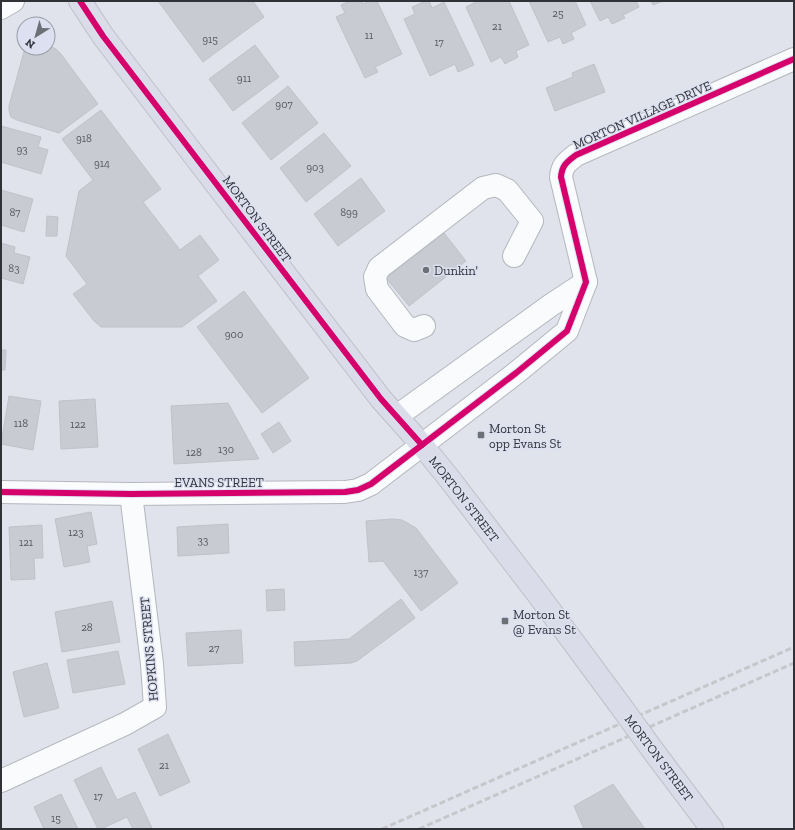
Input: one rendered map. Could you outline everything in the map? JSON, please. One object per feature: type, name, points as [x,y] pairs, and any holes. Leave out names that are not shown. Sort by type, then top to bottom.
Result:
[{"type":"highway","name":"MORTON STREET","points":[[80,1],[103,36],[381,399],[422,445],[533,588],[712,829]]},
{"type":"street","points":[[1,8],[13,1]]},
{"type":"street","name":"MORTON VILLAGE DRIVE","points":[[586,282],[561,177],[562,168],[566,163],[576,155],[794,59]]},
{"type":"street","points":[[424,326],[414,330],[405,326],[377,289],[375,278],[379,268],[483,188],[496,185],[507,190],[532,221],[514,256]]},
{"type":"street","points":[[397,416],[551,305],[586,282]]},
{"type":"street","points":[[422,445],[516,373],[567,331],[586,282]]},
{"type":"street","name":"EVANS STREET","points":[[1,492],[131,494],[345,492],[358,490],[371,484],[422,445]]},
{"type":"street","name":"HOPKINS STREET","points":[[1,781],[125,724],[155,707],[151,656],[131,494]]},
{"type":"building","points":[[158,1],[253,1],[264,17],[203,62]]},
{"type":"building","points":[[350,1],[362,1],[363,4],[370,1],[377,1],[402,54],[375,67],[378,72],[365,78],[336,17],[345,13],[341,5]]},
{"type":"building","points":[[429,1],[432,8],[444,2],[474,65],[458,72],[455,64],[430,76],[404,19],[415,14],[412,7]]},
{"type":"building","points":[[478,1],[509,1],[529,45],[516,51],[518,57],[505,64],[501,57],[491,62],[466,7]]},
{"type":"building","points":[[529,1],[575,1],[586,25],[571,33],[574,39],[563,44],[560,37],[548,42]]},
{"type":"building","points":[[590,1],[636,1],[639,7],[623,15],[625,18],[612,24],[608,17],[600,21]]},
{"type":"building","points":[[651,1],[663,1],[653,5]]},
{"type":"building","points":[[255,45],[279,77],[233,111],[209,79]]},
{"type":"building","points":[[56,49],[98,104],[59,133],[11,117],[9,106],[23,56],[56,56]]},
{"type":"building","points":[[594,64],[605,92],[555,111],[546,88],[573,77],[572,73]]},
{"type":"building","points":[[288,86],[318,123],[271,160],[242,123]]},
{"type":"building","points":[[101,110],[161,189],[143,202],[180,250],[200,235],[219,260],[198,276],[217,301],[182,327],[101,327],[94,321],[73,294],[87,284],[66,256],[79,191],[93,180],[62,139]]},
{"type":"building","points":[[1,126],[41,137],[38,147],[48,150],[41,174],[1,162]]},
{"type":"building","points":[[324,133],[351,166],[306,202],[280,168]]},
{"type":"building","points":[[361,178],[385,211],[338,246],[314,214]]},
{"type":"building","points":[[1,190],[33,199],[24,232],[1,225]]},
{"type":"building","points":[[47,216],[58,217],[57,236],[46,236]]},
{"type":"building","name":"Dunkin'","points":[[444,233],[466,261],[409,306],[386,278]]},
{"type":"building","points":[[1,243],[15,247],[14,253],[30,257],[23,284],[1,278]]},
{"type":"building","points":[[244,291],[309,378],[262,413],[197,327]]},
{"type":"building","points":[[1,350],[6,350],[5,370],[1,370]]},
{"type":"building","points":[[9,396],[41,401],[33,450],[1,444]]},
{"type":"building","points":[[95,399],[98,447],[61,449],[59,401]]},
{"type":"building","points":[[228,403],[259,459],[174,464],[171,406]]},
{"type":"building","points":[[279,422],[291,441],[273,453],[261,434]]},
{"type":"building","points":[[91,512],[97,544],[87,546],[90,562],[64,567],[55,519]]},
{"type":"building","points":[[392,519],[402,520],[416,528],[458,583],[421,611],[383,561],[369,562],[366,521]]},
{"type":"building","points":[[228,524],[229,553],[178,556],[177,527]]},
{"type":"building","points":[[42,525],[43,558],[34,558],[35,579],[11,580],[9,527]]},
{"type":"building","points":[[284,589],[285,610],[267,611],[266,590]]},
{"type":"building","points":[[401,599],[415,618],[357,661],[351,663],[295,666],[294,642],[349,639]]},
{"type":"building","points":[[112,601],[120,642],[62,652],[55,612]]},
{"type":"building","points":[[241,630],[243,663],[188,666],[186,633]]},
{"type":"building","points":[[118,651],[125,684],[73,693],[67,660]]},
{"type":"building","points":[[47,663],[59,708],[24,717],[13,672]]},
{"type":"building","points":[[168,734],[190,782],[160,796],[138,749]]},
{"type":"building","points":[[101,767],[117,800],[135,792],[152,828],[133,829],[127,817],[98,829],[74,780]]},
{"type":"building","points":[[613,784],[645,829],[584,829],[574,806]]},
{"type":"building","points":[[61,794],[78,829],[44,829],[34,807]]},
{"type":"railway","points":[[382,829],[794,647]]},
{"type":"railway","points":[[419,829],[794,663]]},
{"type":"cycle path","points":[[80,1],[103,36],[381,399],[422,445]]},
{"type":"cycle path","points":[[1,492],[131,494],[345,492],[358,490],[371,484],[516,373],[567,331],[586,282],[561,177],[562,169],[568,162],[576,155],[794,59]]},
{"type":"place","name":"Dunkin'","points":[[426,270]]},
{"type":"place","name":"Morton St opp Evans St","points":[[481,435]]},
{"type":"place","name":"Morton St @ Evans St","points":[[505,621]]}]
